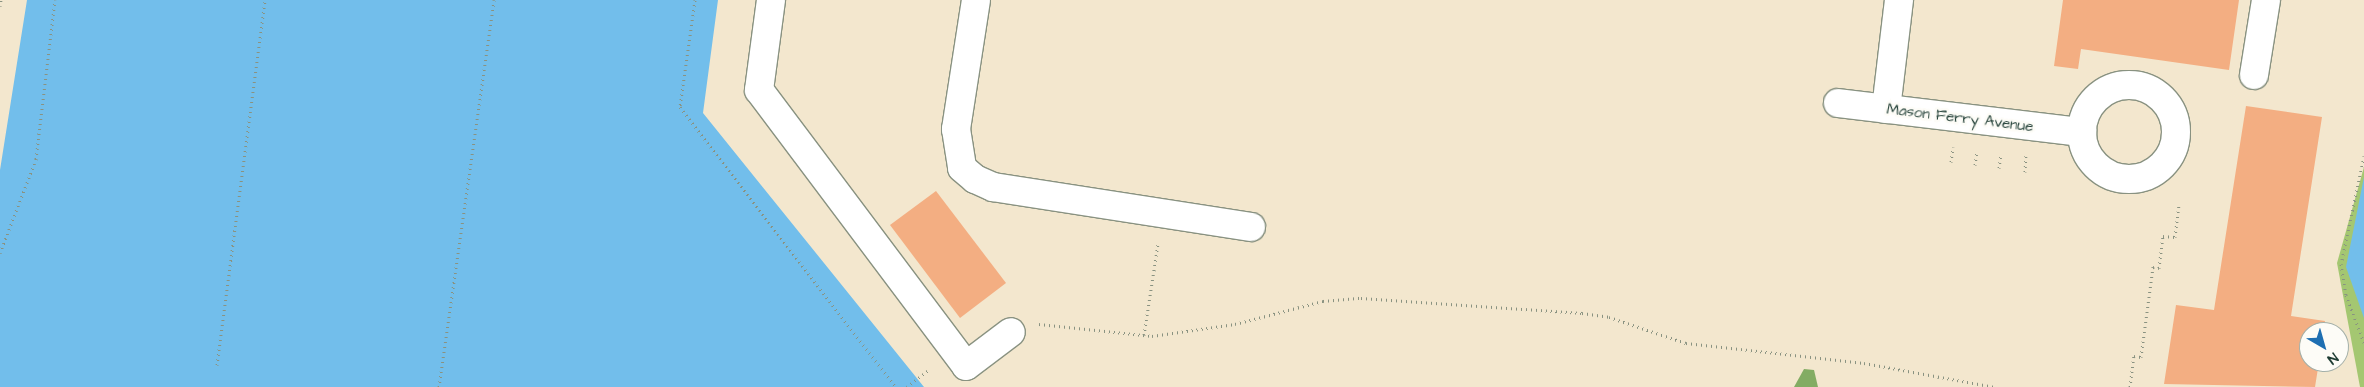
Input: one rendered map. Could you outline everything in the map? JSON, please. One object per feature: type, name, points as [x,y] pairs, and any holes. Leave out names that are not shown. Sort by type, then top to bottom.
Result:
[{"type":"street","points":[[771,0],[759,90],[966,366],[1011,332]]},
{"type":"street","points":[[976,0],[956,128],[962,168],[993,187],[1251,227]]},
{"type":"street","points":[[1886,109],[1899,0]]},
{"type":"street","points":[[2254,75],[2266,0]]},
{"type":"street","name":"Mason Ferry Avenue","points":[[1838,103],[2082,132]]},
{"type":"path","points":[[0,6],[1,0]]},
{"type":"path","points":[[0,253],[36,159],[54,0]]},
{"type":"path","points":[[217,365],[265,0]]},
{"type":"path","points":[[439,387],[494,0]]},
{"type":"path","points":[[695,0],[680,107],[896,387]]},
{"type":"path","points":[[2364,156],[2340,264],[2348,302],[2364,343]]},
{"type":"path","points":[[2130,387],[2134,356],[2142,357],[2153,267],[2159,268],[2163,236],[2175,237],[2179,206]]},
{"type":"path","points":[[1144,336],[1162,213]]},
{"type":"path","points":[[1011,332],[1023,322],[1144,336],[1213,328],[1323,301],[1361,298],[1591,315],[1686,343],[1864,363],[1995,387]]},
{"type":"path","points":[[907,387],[918,379]]},
{"type":"green space","points":[[2364,167],[2364,387],[2360,387],[2337,263]]},
{"type":"green space","points":[[1804,369],[1814,370],[1818,387],[1794,387]]},
{"type":"water","points":[[27,0],[718,0],[703,113],[924,387],[0,387],[0,170]]},
{"type":"water","points":[[2364,177],[2364,318],[2346,267]]},
{"type":"building","points":[[2063,0],[2239,0],[2229,70],[2081,49],[2078,69],[2054,66]]},
{"type":"building","points":[[2246,106],[2322,117],[2291,316],[2325,321],[2299,322],[2299,372],[2317,372],[2315,387],[2164,384],[2176,305],[2214,310]]},
{"type":"building","points":[[936,191],[1006,283],[960,318],[890,225]]}]
